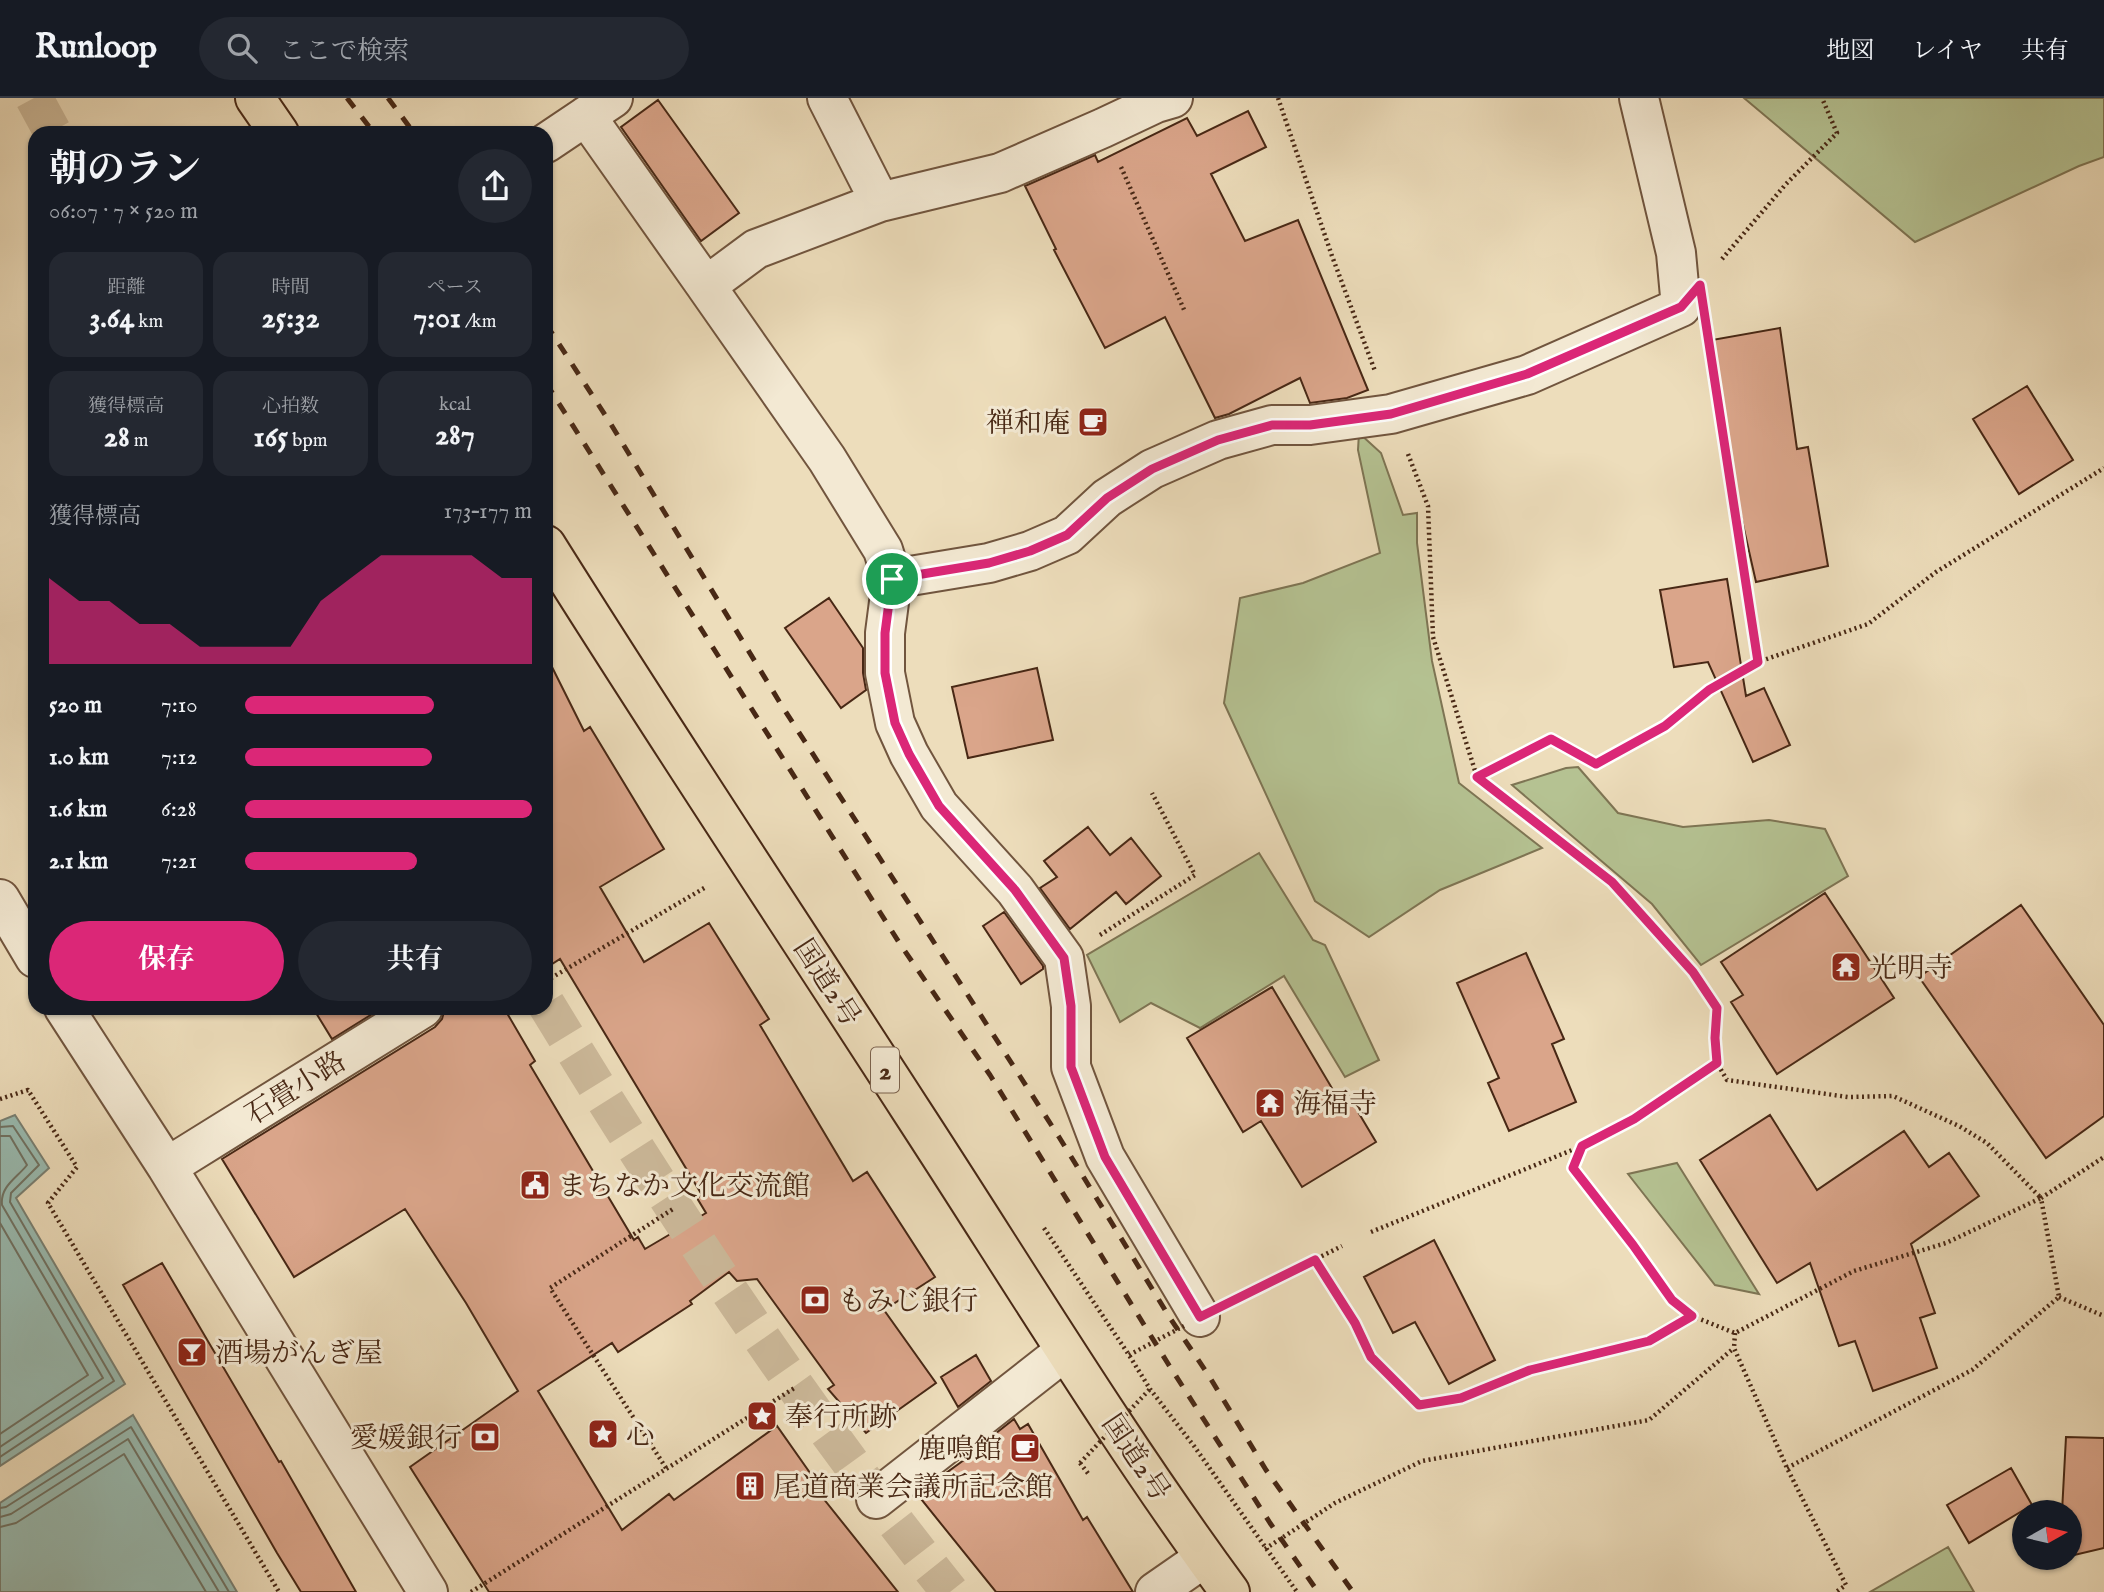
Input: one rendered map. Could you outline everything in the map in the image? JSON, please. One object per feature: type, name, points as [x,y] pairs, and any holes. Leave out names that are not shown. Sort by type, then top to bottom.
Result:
[{"type":"highway","points":[[255,98],[274,126]]},
{"type":"highway","name":"国道2号","points":[[553,556],[616,658],[1065,1351],[1204,1558],[1230,1592]]},
{"type":"street","points":[[827,98],[880,202]]},
{"type":"street","points":[[706,285],[756,249],[880,202],[1000,173],[1156,103],[1174,98]]},
{"type":"street","points":[[892,579],[989,563],[1030,551],[1067,535],[1107,498],[1152,469],[1218,440],[1272,425],[1310,425],[1391,414],[1527,374],[1681,307],[1676,253],[1639,98]]},
{"type":"street","points":[[553,138],[600,107],[706,285],[827,459],[883,550],[892,579],[885,633],[885,673],[895,723],[909,754],[939,806],[1015,890],[1064,958],[1071,1006],[1071,1067],[1105,1157],[1192,1321]]},
{"type":"street","points":[[0,899],[28,946]]},
{"type":"street","points":[[69,1015],[167,1167],[428,1592]]},
{"type":"street","name":"石畳小路","points":[[167,1167],[412,1015]]},
{"type":"street","points":[[876,1499],[1065,1351]]},
{"type":"street","points":[[1156,1592],[1204,1558]]},
{"type":"path","points":[[1278,98],[1332,256],[1428,506],[1433,637],[1477,777],[1612,882],[1693,972],[1717,1008],[1717,1063],[1727,1080],[1848,1097],[1893,1096],[1959,1126],[1987,1143],[2040,1198],[2059,1297]]},
{"type":"path","points":[[1681,307],[1786,184],[1837,133],[1822,98]]},
{"type":"path","points":[[1103,128],[1185,312]]},
{"type":"path","points":[[1708,339],[1758,662]]},
{"type":"path","points":[[1477,777],[1551,739],[1596,764],[1665,726],[1709,690],[1758,662],[1868,624],[1936,572],[2104,468]]},
{"type":"path","points":[[1064,958],[1195,875],[1153,793]]},
{"type":"path","points":[[553,977],[706,887]]},
{"type":"path","points":[[1371,1232],[1582,1146],[1634,1119],[1717,1063]]},
{"type":"path","points":[[0,1099],[28,1090],[77,1167],[48,1203],[279,1592]]},
{"type":"path","points":[[1582,1146],[1573,1168],[1672,1300],[1692,1316],[1735,1333],[1854,1271],[1946,1243],[2040,1198],[2104,1157]]},
{"type":"path","points":[[666,1468],[550,1288],[673,1209]]},
{"type":"path","points":[[1297,1592],[1194,1446],[1150,1389],[1129,1355],[1342,1246]]},
{"type":"path","points":[[1315,1260],[1355,1323],[1371,1357],[1419,1405],[1461,1398],[1530,1370],[1649,1341],[1692,1316]]},
{"type":"path","points":[[2059,1297],[2104,1316]]},
{"type":"path","points":[[1787,1468],[1972,1370],[2059,1297]]},
{"type":"path","points":[[1735,1333],[1734,1349],[1787,1468],[1846,1585],[1836,1592]]},
{"type":"path","points":[[1265,1549],[1335,1503],[1422,1461],[1649,1420],[1734,1349]]},
{"type":"path","points":[[470,1592],[796,1387]]},
{"type":"path","points":[[1080,1463],[1150,1389]]},
{"type":"green space","points":[[1744,98],[2104,98],[2104,157],[1915,242]]},
{"type":"green space","points":[[1359,433],[1381,453],[1403,515],[1417,513],[1417,543],[1432,661],[1459,783],[1542,848],[1440,890],[1369,937],[1315,901],[1224,703],[1240,598],[1303,583],[1380,553],[1358,450]]},
{"type":"green space","points":[[1578,767],[1618,813],[1683,827],[1769,820],[1825,829],[1848,876],[1701,965],[1652,904],[1512,785],[1566,768]]},
{"type":"green space","points":[[1259,853],[1313,940],[1325,945],[1379,1060],[1345,1077],[1284,976],[1200,1028],[1151,1003],[1120,1022],[1087,955]]},
{"type":"green space","points":[[1677,1163],[1759,1294],[1715,1285],[1628,1174]]},
{"type":"green space","points":[[1948,1547],[1974,1592],[1870,1592]]},
{"type":"water","points":[[15,1115],[49,1168],[16,1198],[125,1384],[0,1466],[0,1121]]},
{"type":"water","points":[[133,1415],[237,1592],[0,1592],[0,1503]]},
{"type":"building","points":[[658,100],[739,213],[701,241],[621,127]]},
{"type":"building","points":[[1248,111],[1266,147],[1211,174],[1245,241],[1298,220],[1368,390],[1347,398],[1310,403],[1300,378],[1229,414],[1215,418],[1165,317],[1105,348],[1054,250],[1056,249],[1025,186],[1095,155],[1098,162],[1187,118],[1197,136]]},
{"type":"building","points":[[1780,328],[1797,449],[1808,447],[1828,566],[1756,582],[1729,463],[1731,462],[1712,340]]},
{"type":"building","points":[[2027,386],[2073,460],[2019,494],[1973,419]]},
{"type":"building","points":[[1727,579],[1746,696],[1764,688],[1790,745],[1753,762],[1708,662],[1674,667],[1660,590]]},
{"type":"building","points":[[829,598],[863,648],[866,690],[841,708],[785,628]]},
{"type":"building","points":[[1037,668],[1053,740],[968,758],[952,687]]},
{"type":"building","points":[[553,669],[584,731],[590,727],[664,849],[600,887],[644,962],[709,923],[769,1019],[760,1025],[853,1181],[867,1172],[935,1277],[884,1310],[936,1383],[866,1433],[828,1389],[834,1385],[757,1279],[737,1281],[729,1272],[690,1301],[692,1304],[618,1352],[612,1343],[538,1391],[622,1530],[669,1494],[674,1500],[777,1426],[815,1480],[811,1483],[898,1592],[489,1592],[410,1467],[518,1391],[466,1303],[405,1209],[294,1277],[222,1159],[435,1027],[443,1015],[508,1015],[535,1061],[530,1065],[634,1240],[638,1237],[645,1249],[706,1213],[697,1198],[702,1195],[560,959],[553,964]]},
{"type":"building","points":[[1088,827],[1110,855],[1131,838],[1161,876],[1126,904],[1116,892],[1070,929],[1040,888],[1057,877],[1044,861]]},
{"type":"building","points":[[1825,893],[1894,998],[1777,1074],[1731,1002],[1743,995],[1721,962]]},
{"type":"building","points":[[2021,905],[2104,1025],[2104,1116],[2046,1158],[1919,977]]},
{"type":"building","points":[[1004,912],[1043,966],[1043,969],[1021,984],[983,926]]},
{"type":"building","points":[[1526,953],[1564,1039],[1552,1044],[1576,1102],[1509,1131],[1488,1083],[1499,1078],[1457,983]]},
{"type":"building","points":[[1272,987],[1336,1095],[1345,1090],[1376,1142],[1302,1187],[1261,1121],[1243,1132],[1187,1038]]},
{"type":"building","points":[[317,1015],[371,1015],[332,1039]]},
{"type":"building","points":[[1770,1115],[1817,1190],[1904,1131],[1929,1167],[1949,1153],[1979,1196],[1911,1244],[1935,1313],[1920,1318],[1937,1368],[1873,1391],[1855,1341],[1839,1346],[1810,1263],[1777,1283],[1700,1160]]},
{"type":"building","points":[[1434,1240],[1495,1360],[1449,1384],[1415,1322],[1393,1333],[1364,1277]]},
{"type":"building","points":[[162,1263],[356,1592],[301,1592],[277,1553],[123,1285]]},
{"type":"building","points":[[976,1355],[991,1381],[958,1407],[941,1377]]},
{"type":"building","points":[[1014,1419],[1020,1429],[1028,1424],[1083,1520],[1087,1517],[1133,1592],[996,1592],[917,1494],[982,1447],[981,1445]]},
{"type":"building","points":[[2066,1437],[2104,1438],[2104,1548],[2082,1553],[2082,1500],[2063,1500]]},
{"type":"building","points":[[2011,1468],[2029,1500],[2012,1500],[2012,1517],[1969,1543],[1947,1505]]},
{"type":"tunnel","points":[[34,98],[49,126]]},
{"type":"tunnel","points":[[553,1015],[640,1156],[789,1378],[950,1592]]},
{"type":"railway","points":[[347,98],[369,126]]},
{"type":"railway","points":[[388,98],[409,126]]},
{"type":"railway","points":[[553,335],[609,421],[782,706],[1059,1137],[1266,1470],[1353,1592]]},
{"type":"railway","points":[[553,394],[900,944],[990,1075],[1167,1362],[1270,1523],[1318,1592]]},
{"type":"place","name":"禅和庵","points":[[1093,422]]},
{"type":"place","name":"光明寺","points":[[1846,967]]},
{"type":"place","name":"海福寺","points":[[1270,1103]]},
{"type":"place","name":"まちなか文化交流館","points":[[535,1185]]},
{"type":"place","name":"もみじ銀行","points":[[815,1300]]},
{"type":"place","name":"酒場がんぎ屋","points":[[192,1352]]},
{"type":"place","name":"奉行所跡","points":[[762,1416]]},
{"type":"place","name":"心","points":[[603,1434]]},
{"type":"place","name":"愛媛銀行","points":[[485,1437]]},
{"type":"place","name":"鹿鳴館","points":[[1025,1448]]},
{"type":"place","name":"尾道商業会議所記念館","points":[[750,1486]]},
{"type":"route","points":[[1700,285],[1758,662],[1709,690],[1665,726],[1596,764],[1551,739],[1477,777],[1612,882],[1693,972],[1717,1008],[1717,1063],[1634,1119],[1582,1146],[1573,1168],[1672,1300],[1692,1316],[1649,1341],[1530,1370],[1461,1398],[1419,1405],[1371,1357],[1355,1323],[1315,1260],[1200,1317],[1105,1157],[1071,1067],[1071,1006],[1064,958],[1015,890],[939,806],[909,754],[895,723],[885,673],[887,604],[892,579],[989,563],[1030,551],[1067,535],[1107,498],[1152,469],[1218,440],[1272,425],[1310,425],[1391,414],[1527,374],[1681,307],[1700,285]]}]
